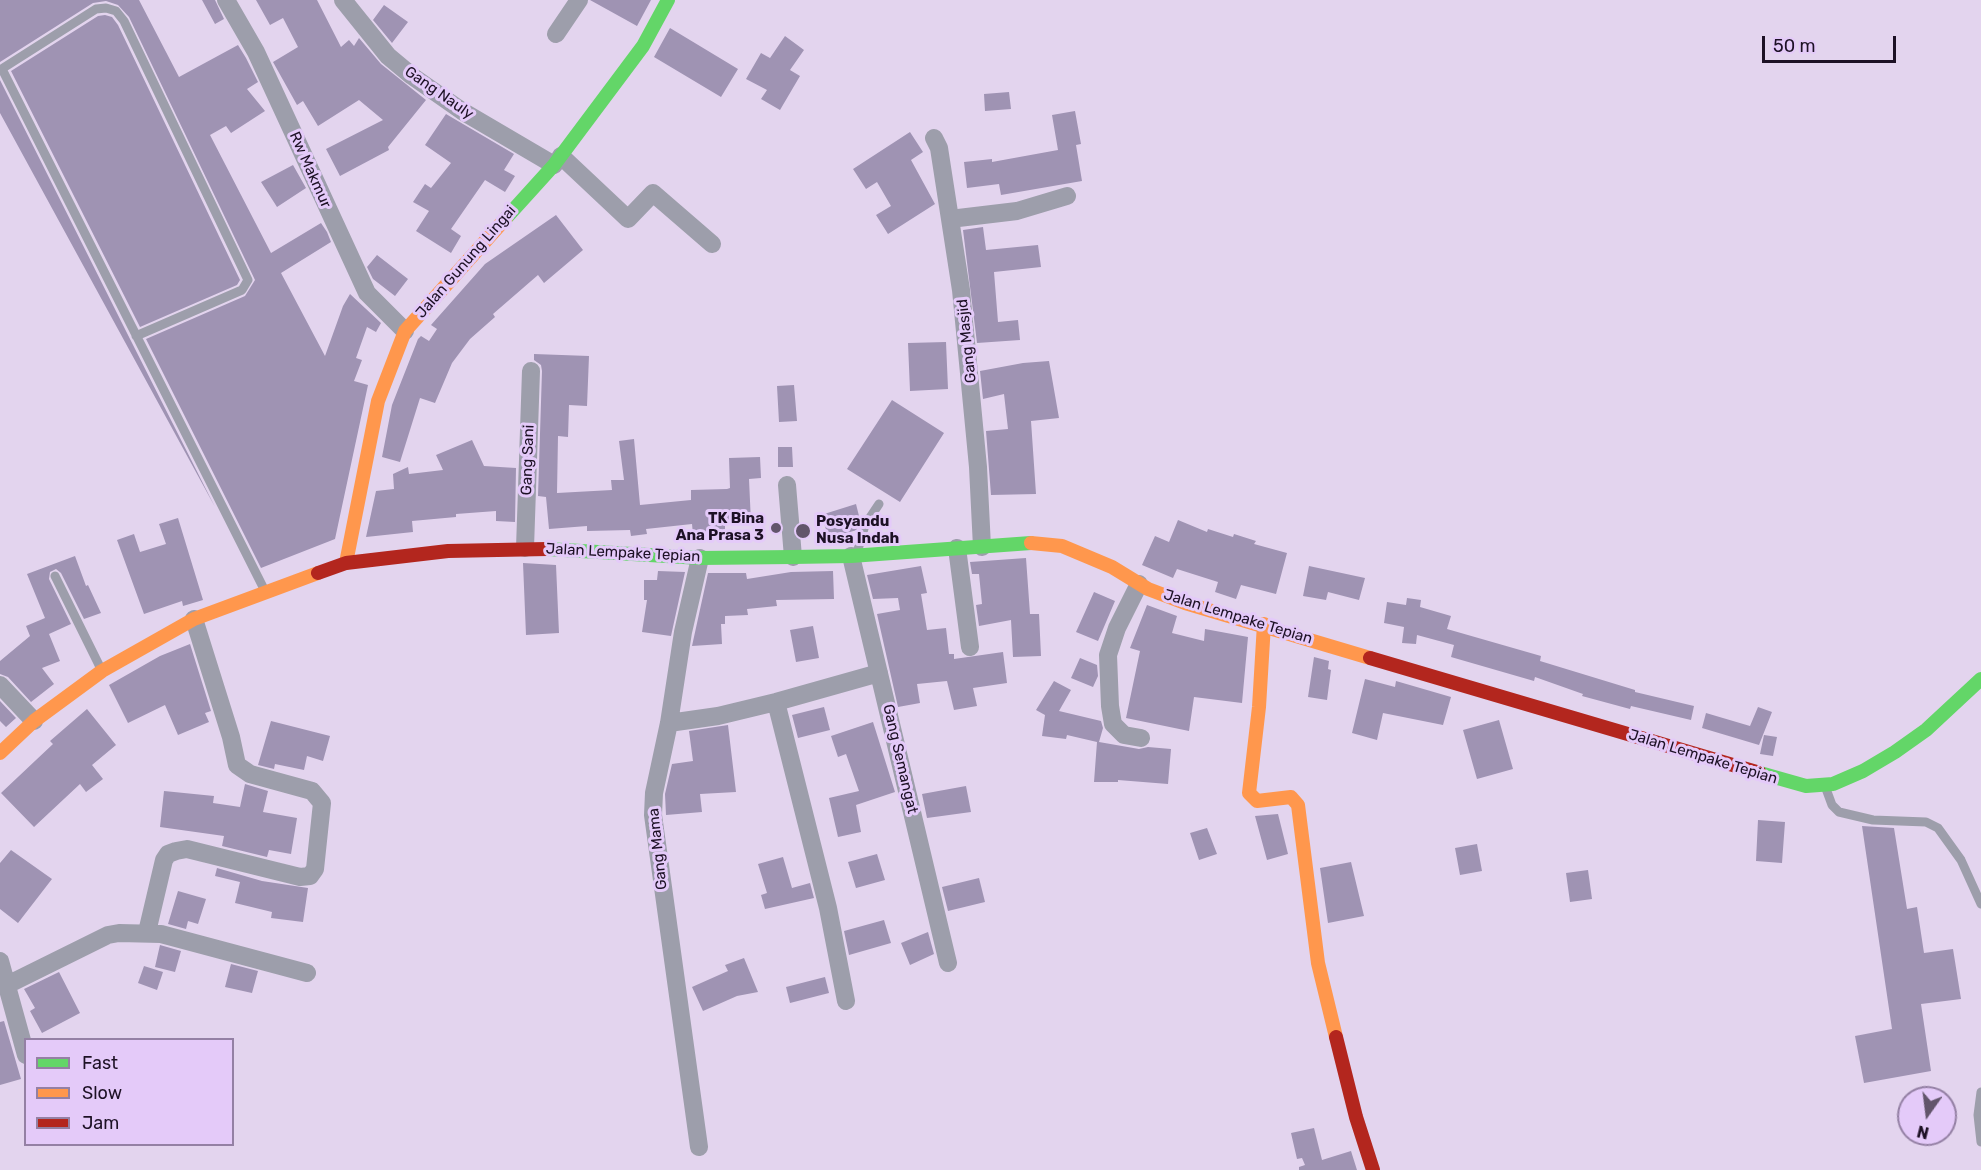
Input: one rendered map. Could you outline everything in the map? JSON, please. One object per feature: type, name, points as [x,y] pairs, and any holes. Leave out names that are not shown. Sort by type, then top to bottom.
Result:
[{"type":"street","name":"Rw Makmur","points":[[226,0],[256,52],[367,293],[405,331]]},
{"type":"street","name":"Gang Nauly","points":[[342,0],[388,56],[462,111],[558,161],[628,219],[653,193],[712,244]]},
{"type":"street","points":[[556,34],[579,0]]},
{"type":"street","name":"Jalan Gunung Lingai","points":[[346,563],[378,401],[405,331],[558,161],[643,46],[668,0]]},
{"type":"street","name":"Gang Masjid","points":[[934,138],[939,148],[950,219],[971,384],[982,547]]},
{"type":"street","points":[[950,219],[1017,211],[1067,196]]},
{"type":"street","name":"Gang Sani","points":[[525,548],[531,371]]},
{"type":"street","points":[[787,485],[794,557]]},
{"type":"street","name":"Jalan Lempake Tepian","points":[[0,753],[34,721],[102,671],[194,619],[346,563],[448,551],[525,548],[700,558],[854,556],[1025,543],[1062,546],[1112,567],[1138,584],[1185,603],[1264,624],[1782,781],[1806,786],[1825,785],[1863,771],[1895,752],[1926,730],[1981,679]]},
{"type":"street","points":[[957,548],[970,647]]},
{"type":"street","name":"Gang Semangat","points":[[854,556],[879,673],[948,963]]},
{"type":"street","name":"Gang Mama","points":[[699,1147],[654,832],[654,793],[669,723],[683,632],[700,558]]},
{"type":"street","points":[[1138,584],[1117,628],[1108,655],[1113,724],[1124,735],[1141,738]]},
{"type":"street","points":[[147,932],[164,860],[168,854],[176,851],[187,849],[300,877],[310,876],[315,869],[322,803],[312,791],[250,774],[237,765],[231,737],[194,619]]},
{"type":"street","points":[[1264,624],[1259,708],[1249,794],[1257,801],[1284,796],[1294,800],[1300,813],[1305,875],[1318,963],[1356,1117],[1373,1170]]},
{"type":"street","points":[[669,723],[718,716],[879,673]]},
{"type":"street","points":[[0,685],[34,721]]},
{"type":"street","points":[[776,702],[828,908],[846,1001]]},
{"type":"street","points":[[7,985],[108,935],[147,932],[308,973]]},
{"type":"street","points":[[0,961],[24,1048]]},
{"type":"lane","points":[[136,336],[242,290],[248,280],[124,21],[116,11],[106,8],[96,9],[1,70],[266,593]]},
{"type":"lane","points":[[854,556],[865,525],[879,504]]},
{"type":"lane","points":[[55,576],[102,671]]},
{"type":"lane","points":[[1825,785],[1832,805],[1839,812],[1873,820],[1926,822],[1938,828],[1960,860],[1981,904]]},
{"type":"lane","points":[[1981,1092],[1978,1115],[1981,1142]]},
{"type":"building","points":[[0,0],[139,0],[179,77],[238,45],[258,82],[247,89],[265,111],[231,133],[226,126],[210,135],[271,253],[321,223],[327,232],[331,242],[281,273],[325,356],[343,306],[350,294],[381,323],[376,332],[367,327],[356,358],[362,360],[354,381],[368,385],[335,539],[261,568],[146,339],[245,296],[255,280],[129,17],[118,5],[106,1],[93,3],[0,62]]},
{"type":"building","points":[[202,0],[215,0],[224,19],[215,24]]},
{"type":"building","points":[[256,0],[317,0],[341,47],[349,40],[354,46],[359,38],[381,64],[426,100],[388,147],[389,150],[340,176],[326,149],[383,120],[359,100],[318,126],[303,101],[297,105],[273,62],[298,47],[283,18],[270,25]]},
{"type":"building","points":[[590,0],[651,0],[637,26]]},
{"type":"building","points":[[384,5],[408,22],[392,43],[373,20]]},
{"type":"building","points":[[98,16],[112,17],[118,25],[240,280],[237,285],[140,327],[11,71]]},
{"type":"building","points":[[670,28],[738,69],[721,97],[654,57]]},
{"type":"building","points":[[785,36],[804,50],[790,70],[800,76],[780,110],[761,99],[767,90],[746,79],[761,53],[770,58]]},
{"type":"building","points":[[0,80],[130,339],[215,507],[0,113]]},
{"type":"building","points":[[1009,92],[1011,109],[985,111],[984,94]]},
{"type":"building","points":[[1075,111],[1081,144],[1076,145],[1082,181],[1001,195],[999,184],[967,188],[964,162],[992,159],[992,162],[1058,150],[1052,115]]},
{"type":"building","points":[[446,114],[514,154],[504,170],[515,176],[505,192],[485,180],[451,229],[461,236],[451,253],[416,231],[429,211],[413,202],[425,184],[431,188],[451,163],[425,145]]},
{"type":"building","points":[[910,132],[923,152],[911,160],[935,204],[888,234],[876,215],[891,206],[877,182],[866,189],[853,169]]},
{"type":"building","points":[[293,165],[306,188],[277,207],[261,182]]},
{"type":"building","points":[[556,215],[583,250],[544,283],[538,275],[493,314],[495,317],[470,339],[452,363],[435,403],[420,398],[400,462],[382,457],[392,405],[418,339],[421,336],[429,341],[437,329],[431,325],[485,264]]},
{"type":"building","points":[[983,227],[986,250],[1038,245],[1041,267],[994,272],[998,322],[1018,320],[1020,340],[977,343],[963,230]]},
{"type":"building","points":[[377,255],[408,279],[395,296],[373,279],[367,267]]},
{"type":"building","points":[[946,342],[948,389],[910,391],[908,343]]},
{"type":"building","points":[[534,354],[589,356],[587,406],[569,405],[568,437],[558,436],[557,493],[612,490],[611,480],[624,480],[619,441],[634,439],[640,505],[691,500],[691,490],[730,488],[729,458],[760,457],[761,478],[749,479],[751,523],[725,524],[725,533],[693,534],[692,524],[646,529],[647,534],[631,536],[630,530],[587,531],[587,526],[549,529],[546,497],[538,496],[542,371],[541,365],[534,360]]},
{"type":"building","points":[[1049,361],[1059,418],[1031,421],[1036,494],[991,495],[986,431],[1008,429],[1004,394],[983,399],[980,371]]},
{"type":"building","points":[[794,385],[797,421],[779,422],[777,386]]},
{"type":"building","points":[[892,400],[944,433],[900,502],[847,469]]},
{"type":"building","points":[[472,440],[484,466],[516,468],[515,522],[496,521],[496,511],[456,514],[456,517],[412,521],[413,532],[366,537],[376,491],[394,489],[393,474],[408,467],[409,474],[443,470],[436,455]]},
{"type":"building","points":[[778,447],[792,447],[793,467],[778,467]]},
{"type":"building","points":[[856,504],[860,520],[857,530],[829,538],[821,515]]},
{"type":"building","points":[[178,518],[203,600],[183,606],[182,601],[144,614],[117,540],[134,534],[140,552],[166,544],[159,524]]},
{"type":"building","points":[[1178,520],[1207,532],[1208,529],[1233,537],[1234,534],[1256,541],[1254,544],[1287,553],[1276,594],[1241,585],[1236,599],[1215,592],[1218,582],[1177,569],[1173,578],[1142,565],[1155,536],[1169,542]]},
{"type":"building","points":[[75,556],[86,586],[88,585],[101,613],[84,619],[61,573],[56,569],[50,572],[49,579],[71,624],[49,634],[60,661],[42,668],[54,684],[31,702],[8,677],[0,674],[0,661],[30,636],[26,626],[45,618],[27,574]]},
{"type":"building","points":[[1026,558],[1030,614],[1039,614],[1041,656],[1013,657],[1011,620],[979,626],[976,605],[982,604],[979,574],[972,574],[970,562]]},
{"type":"building","points":[[523,563],[556,565],[559,633],[526,635]]},
{"type":"building","points":[[921,566],[927,593],[921,594],[927,630],[946,628],[949,654],[954,654],[954,659],[1003,652],[1007,683],[973,688],[977,706],[954,710],[947,681],[917,684],[920,703],[898,707],[877,614],[900,610],[898,598],[873,599],[867,575]]},
{"type":"building","points":[[1309,566],[1365,578],[1359,600],[1328,592],[1326,600],[1303,596]]},
{"type":"building","points":[[658,571],[685,572],[671,636],[642,632],[647,600],[644,600],[644,580],[657,580]]},
{"type":"building","points":[[833,571],[834,599],[776,600],[777,606],[747,609],[748,615],[725,616],[725,624],[721,624],[722,644],[692,646],[708,573],[746,573],[747,579],[791,572]]},
{"type":"building","points":[[1094,592],[1115,601],[1098,641],[1076,632]]},
{"type":"building","points":[[1407,598],[1421,600],[1420,607],[1451,616],[1447,629],[1541,656],[1540,661],[1635,690],[1635,692],[1694,706],[1691,720],[1631,706],[1630,709],[1582,696],[1583,694],[1535,677],[1534,681],[1451,657],[1454,645],[1417,635],[1416,644],[1402,643],[1404,627],[1384,623],[1387,602],[1406,605]]},
{"type":"building","points":[[1147,605],[1177,616],[1172,633],[1204,641],[1205,629],[1248,637],[1242,703],[1194,697],[1189,731],[1126,718],[1140,651],[1130,648]]},
{"type":"building","points":[[813,626],[819,658],[796,662],[790,630]]},
{"type":"building","points":[[190,644],[211,711],[205,713],[209,722],[178,735],[165,705],[128,723],[109,685],[160,656]]},
{"type":"building","points":[[1314,657],[1329,661],[1328,669],[1331,670],[1327,700],[1308,697]]},
{"type":"building","points":[[1080,658],[1097,665],[1098,676],[1093,687],[1071,678]]},
{"type":"building","points":[[1365,679],[1395,687],[1396,681],[1451,697],[1443,725],[1383,713],[1377,740],[1352,733]]},
{"type":"building","points":[[1054,681],[1071,690],[1059,711],[1101,721],[1103,728],[1099,742],[1139,749],[1148,747],[1171,749],[1168,784],[1118,780],[1118,782],[1094,782],[1097,742],[1067,735],[1066,739],[1042,736],[1045,715],[1036,710]]},
{"type":"building","points":[[0,701],[16,718],[6,727],[0,721]]},
{"type":"building","points":[[824,707],[830,730],[798,738],[792,715]]},
{"type":"building","points":[[1758,707],[1772,712],[1759,745],[1702,728],[1706,713],[1750,726]]},
{"type":"building","points":[[87,709],[116,745],[92,765],[103,779],[86,792],[80,784],[34,827],[1,793],[53,744],[50,741]]},
{"type":"building","points":[[1499,720],[1513,769],[1477,779],[1463,730]]},
{"type":"building","points":[[271,721],[330,736],[323,761],[307,756],[304,770],[275,764],[274,769],[258,765]]},
{"type":"building","points":[[873,722],[895,792],[856,805],[861,832],[838,837],[829,798],[859,791],[846,754],[838,757],[831,736]]},
{"type":"building","points":[[728,725],[736,792],[700,794],[702,812],[666,815],[665,794],[672,764],[693,761],[689,731]]},
{"type":"building","points":[[1764,735],[1777,737],[1773,756],[1760,754]]},
{"type":"building","points":[[245,784],[268,791],[263,812],[297,818],[291,854],[269,850],[267,857],[222,846],[224,836],[160,827],[164,791],[214,796],[213,803],[240,807]]},
{"type":"building","points":[[966,786],[971,812],[927,818],[922,794]]},
{"type":"building","points":[[1278,814],[1288,854],[1267,860],[1255,816]]},
{"type":"building","points":[[1758,820],[1785,822],[1782,863],[1756,861]]},
{"type":"building","points":[[1862,826],[1894,828],[1907,909],[1917,907],[1924,953],[1953,949],[1961,999],[1921,1004],[1931,1071],[1864,1083],[1855,1036],[1892,1029]]},
{"type":"building","points":[[1207,828],[1217,854],[1199,860],[1190,833]]},
{"type":"building","points":[[1477,844],[1482,871],[1460,875],[1455,848]]},
{"type":"building","points":[[11,850],[52,879],[18,923],[0,909],[0,863]]},
{"type":"building","points":[[877,854],[885,880],[856,888],[848,862]]},
{"type":"building","points":[[783,857],[792,888],[810,883],[814,898],[765,909],[761,895],[767,893],[758,864]]},
{"type":"building","points":[[1351,862],[1364,916],[1328,923],[1320,868]]},
{"type":"building","points":[[217,868],[262,881],[308,888],[303,922],[271,918],[272,912],[235,903],[240,882],[215,876]]},
{"type":"building","points":[[1588,870],[1592,899],[1570,902],[1566,873]]},
{"type":"building","points":[[979,878],[985,902],[948,911],[942,887]]},
{"type":"building","points":[[178,891],[206,899],[198,924],[188,921],[186,929],[168,924]]},
{"type":"building","points":[[884,920],[891,943],[849,955],[844,931]]},
{"type":"building","points":[[928,932],[934,954],[910,965],[901,943]]},
{"type":"building","points":[[160,945],[181,951],[175,972],[155,967]]},
{"type":"building","points":[[744,958],[758,992],[737,996],[703,1011],[692,987],[728,971],[725,965]]},
{"type":"building","points":[[231,964],[258,971],[252,993],[225,987]]},
{"type":"building","points":[[144,966],[163,972],[157,990],[138,983]]},
{"type":"building","points":[[59,972],[80,1013],[42,1033],[30,1011],[35,1008],[24,989]]},
{"type":"building","points":[[825,977],[829,993],[790,1003],[786,987]]},
{"type":"building","points":[[4,1021],[21,1079],[0,1085],[0,1022]]},
{"type":"building","points":[[1314,1128],[1322,1160],[1351,1151],[1357,1170],[1299,1170],[1299,1167],[1305,1165],[1302,1158],[1297,1159],[1291,1133]]},
{"type":"traffic: fast","points":[[506,218],[554,165],[643,46],[668,0]]},
{"type":"traffic: fast","points":[[547,549],[700,558],[793,557],[851,556],[1031,543]]},
{"type":"traffic: fast","points":[[1760,773],[1806,786],[1833,784],[1863,771],[1895,752],[1926,730],[1981,679]]},
{"type":"traffic: slow","points":[[346,563],[378,401],[405,331],[506,218]]},
{"type":"traffic: slow","points":[[1031,543],[1062,546],[1112,567],[1148,589],[1185,603],[1370,658]]},
{"type":"traffic: slow","points":[[0,753],[34,721],[102,671],[194,619],[318,573]]},
{"type":"traffic: slow","points":[[1264,624],[1259,707],[1249,793],[1257,801],[1291,797],[1298,805],[1318,963],[1336,1037]]},
{"type":"traffic: jam","points":[[318,573],[346,563],[448,551],[547,549]]},
{"type":"traffic: jam","points":[[1370,658],[1760,773]]},
{"type":"traffic: jam","points":[[1336,1037],[1356,1117],[1373,1170]]},
{"type":"place","name":"TK Bina Ana Prasa 3","points":[[776,528]]},
{"type":"place","name":"Posyandu Nusa Indah","points":[[803,531]]}]
